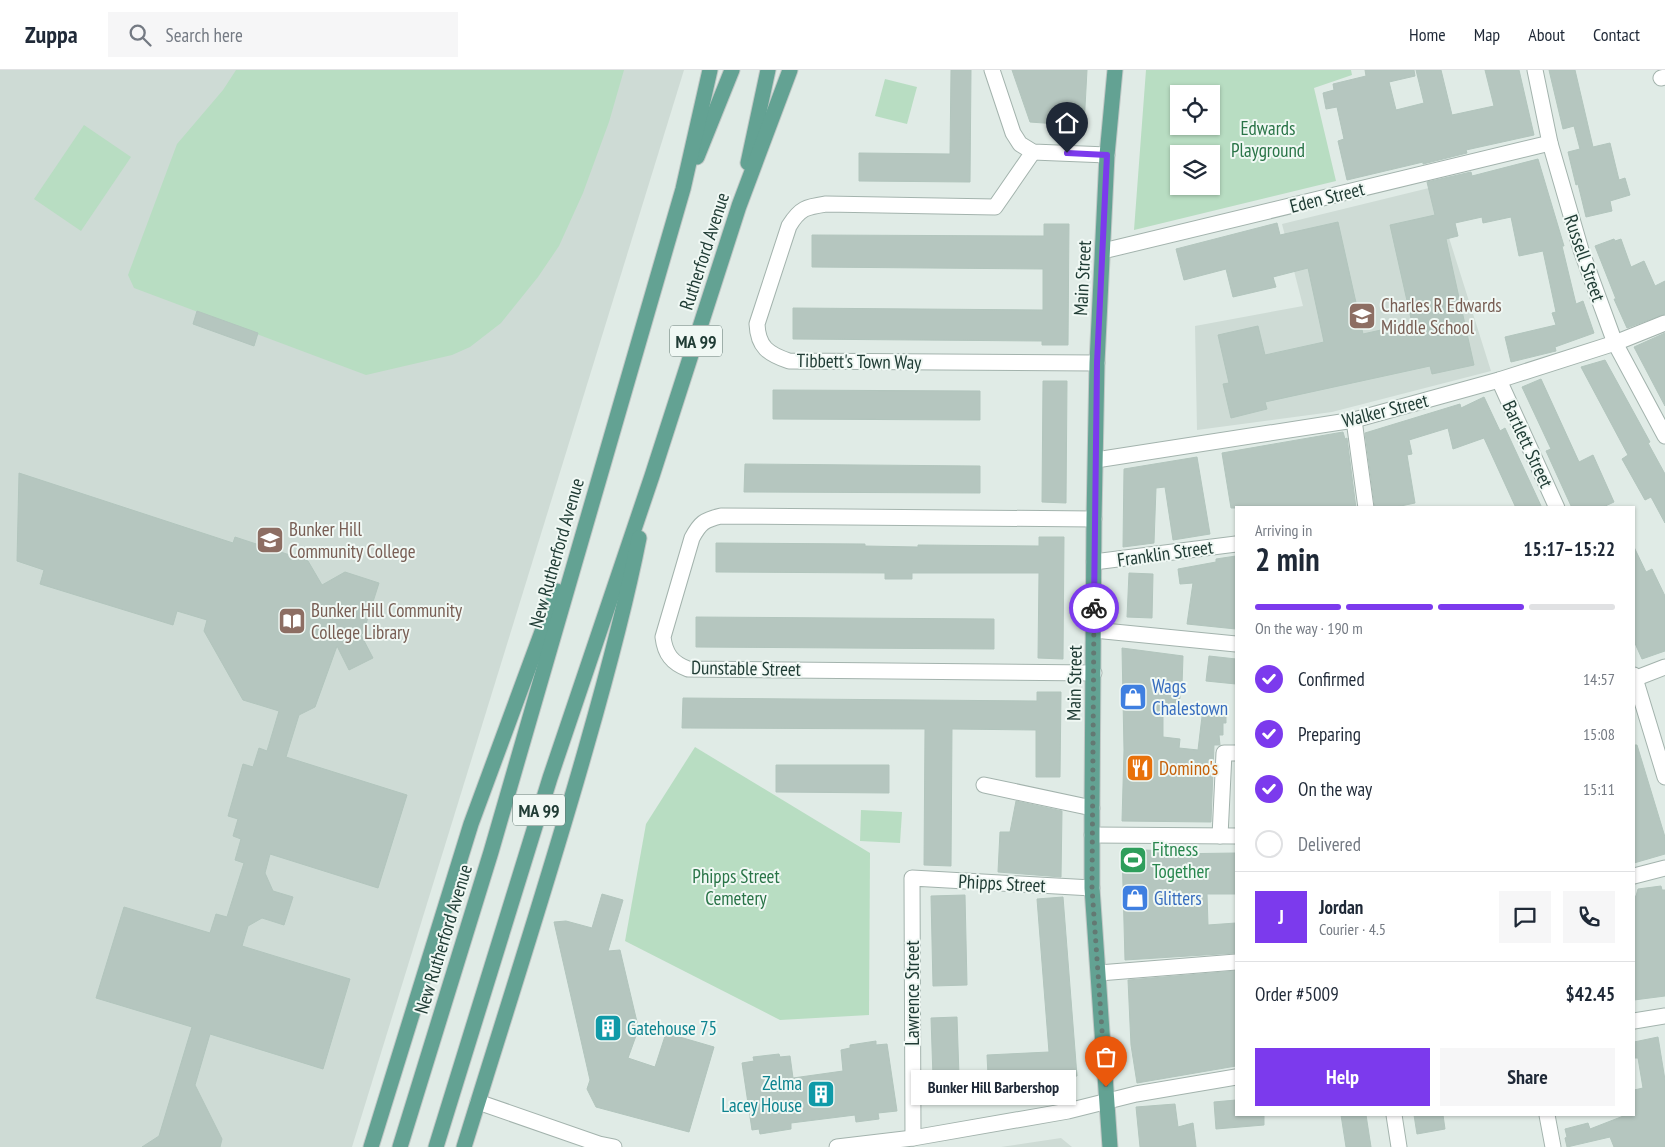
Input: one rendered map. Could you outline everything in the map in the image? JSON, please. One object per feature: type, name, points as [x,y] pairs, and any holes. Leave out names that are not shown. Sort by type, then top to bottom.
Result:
[{"type":"main road","name":"Rutherford Avenue","points":[[600,474],[683,190],[710,70]]},
{"type":"main road","name":"MA 99","points":[[683,190],[732,70]]},
{"type":"main road","name":"MA 99","points":[[739,206],[768,70]]},
{"type":"main road","name":"Rutherford Avenue","points":[[652,476],[739,206],[790,70]]},
{"type":"main road","name":"Main Street","points":[[1110,1147],[1092,888],[1092,808],[1097,363],[1107,155],[1115,70]]},
{"type":"main road","name":"New Rutherford Avenue","points":[[372,1147],[471,824],[600,474]]},
{"type":"main road","name":"New Rutherford Avenue","points":[[400,1147],[489,860],[600,474]]},
{"type":"main road","name":"MA 99","points":[[436,1147],[541,805],[652,476]]},
{"type":"main road","points":[[464,1147],[569,808],[612,658],[629,590],[652,476]]},
{"type":"street","points":[[992,70],[1012,133],[1020,144],[1033,152],[1107,155]]},
{"type":"street","name":"Russell Street","points":[[1534,70],[1550,142],[1581,250],[1615,343],[1665,436]]},
{"type":"street","name":"Eden Street","points":[[1103,251],[1550,142]]},
{"type":"street","name":"Tibbett's Town Way","points":[[1033,152],[995,207],[826,204],[806,207],[795,215],[789,226],[757,324],[758,337],[772,354],[789,361],[1097,363]]},
{"type":"street","name":"Walker Street","points":[[1096,460],[1354,420],[1499,380],[1615,343],[1665,323]]},
{"type":"street","name":"Bartlett Street","points":[[1499,380],[1556,506]]},
{"type":"street","points":[[1354,420],[1366,506]]},
{"type":"street","name":"Dunstable Street","points":[[1094,519],[721,516],[707,519],[698,526],[692,538],[663,637],[665,651],[675,663],[688,669],[1094,673]]},
{"type":"street","name":"Franklin Street","points":[[1094,562],[1235,544]]},
{"type":"street","points":[[1094,630],[1235,644]]},
{"type":"street","points":[[1635,678],[1665,667]]},
{"type":"street","points":[[1635,681],[1665,777]]},
{"type":"street","points":[[1220,836],[1224,753],[1235,753]]},
{"type":"street","points":[[984,785],[1092,808]]},
{"type":"street","points":[[1092,835],[1235,836]]},
{"type":"street","points":[[1635,876],[1665,868]]},
{"type":"street","name":"Phipps Street","points":[[912,878],[1092,888]]},
{"type":"street","name":"Lawrence Street","points":[[912,878],[913,1138]]},
{"type":"street","points":[[1099,973],[1235,962]]},
{"type":"street","points":[[1635,1021],[1665,1016]]},
{"type":"street","points":[[836,1147],[913,1138],[1068,1111],[1136,1094],[1235,1077]]},
{"type":"street","points":[[478,1102],[599,1144],[614,1147]]},
{"type":"street","points":[[1394,1116],[1398,1147]]},
{"type":"street","points":[[1547,1116],[1553,1147]]},
{"type":"shaded area","name":"Bunker Hill Community College","points":[[0,70],[684,70],[352,1147],[0,1147]]},
{"type":"shaded area","name":"Charles R Edwards Middle School","points":[[1433,187],[1491,371],[1332,412],[1197,430],[1195,326],[1303,306],[1282,224]]},
{"type":"shaded area","points":[[1061,1138],[1072,1147],[1001,1147]]},
{"type":"green space","points":[[236,70],[624,70],[609,122],[583,193],[559,246],[538,277],[501,323],[470,347],[452,355],[366,375],[134,288],[128,275],[177,144],[223,90]]},
{"type":"green space","name":"Edwards Playground","points":[[1146,70],[1351,70],[1352,75],[1314,88],[1336,181],[1134,230]]},
{"type":"green space","points":[[885,79],[917,87],[907,124],[875,116]]},
{"type":"green space","points":[[84,125],[131,157],[81,231],[34,199]]},
{"type":"green space","name":"Phipps Street Cemetery","points":[[695,747],[870,853],[869,1015],[780,1020],[625,941],[646,824]]},
{"type":"green space","points":[[861,810],[902,812],[900,843],[860,841]]},
{"type":"building","points":[[951,70],[971,70],[970,182],[859,181],[859,153],[950,154]]},
{"type":"building","points":[[1012,70],[1087,70],[1084,126],[1030,122]]},
{"type":"building","points":[[1365,70],[1414,70],[1415,76],[1389,82],[1396,110],[1424,103],[1416,70],[1441,70],[1452,115],[1494,106],[1485,70],[1519,70],[1534,135],[1466,150],[1467,153],[1423,164],[1423,162],[1347,180],[1338,141],[1344,139],[1337,107],[1326,109],[1323,93],[1334,90],[1333,84],[1366,76]]},
{"type":"building","points":[[1549,70],[1575,70],[1593,147],[1610,143],[1619,180],[1625,178],[1630,195],[1610,201],[1612,211],[1586,217],[1568,152],[1580,149],[1574,126],[1563,129]]},
{"type":"building","points":[[1538,159],[1564,246],[1562,246],[1576,304],[1583,301],[1594,333],[1555,347],[1556,351],[1511,362],[1505,337],[1556,325],[1552,313],[1556,312],[1543,251],[1519,256],[1511,217],[1483,223],[1482,217],[1455,223],[1458,236],[1446,239],[1474,365],[1432,374],[1430,366],[1265,402],[1267,409],[1231,418],[1223,384],[1229,383],[1218,335],[1258,326],[1265,355],[1324,342],[1308,268],[1273,277],[1276,287],[1233,297],[1226,269],[1184,280],[1176,249],[1277,223],[1280,235],[1338,222],[1363,334],[1412,323],[1390,225],[1435,215],[1427,182],[1471,172],[1472,176]]},
{"type":"building","points":[[1044,224],[1069,224],[1068,345],[1042,345],[1042,341],[793,339],[793,308],[1043,310],[1043,269],[812,267],[812,235],[1044,236]]},
{"type":"building","points":[[1614,239],[1615,241],[1621,239],[1631,267],[1644,261],[1655,286],[1665,281],[1665,314],[1627,328],[1614,299],[1616,299],[1595,246]]},
{"type":"building","points":[[197,311],[258,333],[254,346],[193,324]]},
{"type":"building","points":[[1665,333],[1665,406],[1634,347]]},
{"type":"building","points":[[1605,360],[1650,442],[1648,443],[1665,474],[1665,523],[1651,497],[1645,500],[1622,459],[1628,455],[1581,367]]},
{"type":"building","points":[[1541,379],[1579,462],[1593,455],[1614,502],[1605,506],[1571,506],[1546,451],[1551,449],[1522,387]]},
{"type":"building","points":[[1043,381],[1067,381],[1066,503],[1042,502]]},
{"type":"building","points":[[773,390],[980,391],[980,420],[773,419]]},
{"type":"building","points":[[1484,397],[1500,431],[1505,428],[1541,506],[1515,506],[1484,438],[1453,449],[1448,428],[1409,440],[1412,454],[1407,455],[1415,503],[1401,506],[1375,506],[1365,433],[1460,404],[1461,408]]},
{"type":"building","points":[[1343,432],[1345,439],[1347,438],[1356,506],[1235,506],[1235,508],[1231,508],[1222,453]]},
{"type":"building","points":[[1197,457],[1210,534],[1173,540],[1165,487],[1156,488],[1154,543],[1123,547],[1124,469]]},
{"type":"building","points":[[745,464],[980,466],[980,493],[744,492]]},
{"type":"building","name":"Bunker Hill Community College","points":[[19,473],[233,543],[235,537],[308,561],[322,585],[345,572],[379,583],[361,635],[373,658],[349,670],[337,646],[315,707],[299,715],[286,757],[407,795],[378,888],[270,854],[265,873],[273,891],[293,897],[284,925],[262,918],[248,926],[242,946],[350,979],[323,1069],[210,1034],[195,1085],[222,1139],[220,1147],[142,1147],[159,1136],[192,1027],[96,998],[124,907],[210,933],[216,914],[227,917],[244,863],[235,860],[241,839],[233,836],[238,819],[228,816],[243,764],[253,767],[259,748],[267,751],[279,711],[243,700],[204,631],[207,620],[177,611],[173,625],[40,584],[44,570],[17,561]]},
{"type":"building","points":[[1039,537],[1064,537],[1063,659],[1038,658],[1039,573],[912,573],[912,579],[885,579],[885,573],[716,572],[716,543],[865,544],[865,546],[918,547],[918,545],[1039,546]]},
{"type":"building","points":[[1635,549],[1646,572],[1652,569],[1665,596],[1665,651],[1642,659],[1635,643]]},
{"type":"building","points":[[1235,556],[1235,629],[1187,624],[1193,583],[1180,584],[1178,569],[1216,562],[1216,559]]},
{"type":"building","points":[[1129,573],[1153,574],[1152,618],[1127,617]]},
{"type":"building","points":[[696,617],[994,619],[994,649],[696,647]]},
{"type":"building","points":[[1122,648],[1183,656],[1182,685],[1178,709],[1163,709],[1163,737],[1180,739],[1179,748],[1198,750],[1203,708],[1226,709],[1226,723],[1223,723],[1223,735],[1219,735],[1220,745],[1214,745],[1211,822],[1122,821],[1124,750]]},
{"type":"building","points":[[1209,656],[1235,659],[1235,684],[1206,681]]},
{"type":"building","points":[[1037,692],[1061,692],[1060,777],[1036,777],[1036,730],[952,729],[951,866],[924,865],[925,729],[682,728],[683,698],[1037,701]]},
{"type":"building","points":[[1635,745],[1637,745],[1665,837],[1665,854],[1635,863]]},
{"type":"building","points":[[776,765],[889,765],[889,793],[776,792]]},
{"type":"building","points":[[1016,801],[1062,811],[1061,877],[998,872],[1000,832],[1010,832]]},
{"type":"building","points":[[1122,849],[1168,851],[1168,854],[1235,853],[1235,894],[1207,894],[1208,925],[1235,923],[1235,953],[1125,960]]},
{"type":"building","points":[[1661,886],[1662,890],[1665,890],[1665,996],[1635,1000],[1635,896],[1638,889]]},
{"type":"building","name":"Gatehouse 75","points":[[602,894],[623,900],[608,951],[620,950],[637,1022],[637,1033],[628,1058],[655,1067],[666,1033],[714,1047],[689,1132],[596,1107],[587,1089],[590,1080],[554,922],[566,921],[592,928]]},
{"type":"building","points":[[965,895],[967,985],[933,986],[931,896]]},
{"type":"building","points":[[1063,897],[1077,1076],[1051,1079],[1050,1072],[988,1075],[987,1055],[1049,1052],[1037,899]]},
{"type":"building","points":[[1235,971],[1235,1066],[1137,1083],[1131,1045],[1128,980]]},
{"type":"building","points":[[957,1017],[959,1076],[933,1077],[931,1018]]},
{"type":"building","points":[[1658,1037],[1665,1080],[1665,1147],[1614,1147],[1610,1137],[1567,1147],[1565,1129],[1588,1123],[1590,1129],[1623,1116],[1635,1116],[1635,1090],[1643,1088],[1638,1058],[1635,1058],[1635,1042]]},
{"type":"building","name":"Zelma Lacey House","points":[[876,1041],[876,1045],[887,1044],[897,1111],[878,1113],[879,1119],[856,1122],[855,1115],[791,1123],[791,1129],[760,1134],[759,1129],[752,1130],[742,1063],[754,1061],[753,1057],[779,1054],[780,1057],[790,1056],[793,1078],[843,1071],[841,1050],[850,1048],[850,1045]]},
{"type":"building","points":[[1235,1100],[1235,1116],[1264,1116],[1264,1125],[1216,1129],[1214,1102]]},
{"type":"building","points":[[1175,1104],[1178,1127],[1193,1123],[1196,1147],[1140,1147],[1136,1107]]},
{"type":"building","points":[[1341,1116],[1366,1116],[1371,1147],[1346,1147]]},
{"type":"building","points":[[1414,1116],[1443,1116],[1445,1129],[1417,1134]]},
{"type":"way so far","points":[[1094,608],[1092,888],[1106,1087]]},
{"type":"place","name":"Charles R Edwards Middle School","points":[[1362,316]]},
{"type":"place","name":"Bunker Hill Community College","points":[[270,540]]},
{"type":"place","name":"Bunker Hill Community College Library","points":[[292,621]]},
{"type":"place","name":"Wags Chalestown","points":[[1133,697]]},
{"type":"place","name":"Domino's","points":[[1140,768]]},
{"type":"place","name":"Fitness Together","points":[[1133,860]]},
{"type":"place","name":"Glitters","points":[[1135,898]]},
{"type":"place","name":"Gatehouse 75","points":[[608,1028]]},
{"type":"place","name":"Bunker Hill Barbershop","points":[[1106,1087]]},
{"type":"place","name":"Zelma Lacey House","points":[[821,1094]]},
{"type":"route","points":[[1067,153],[1107,155],[1097,363],[1094,608]]}]
